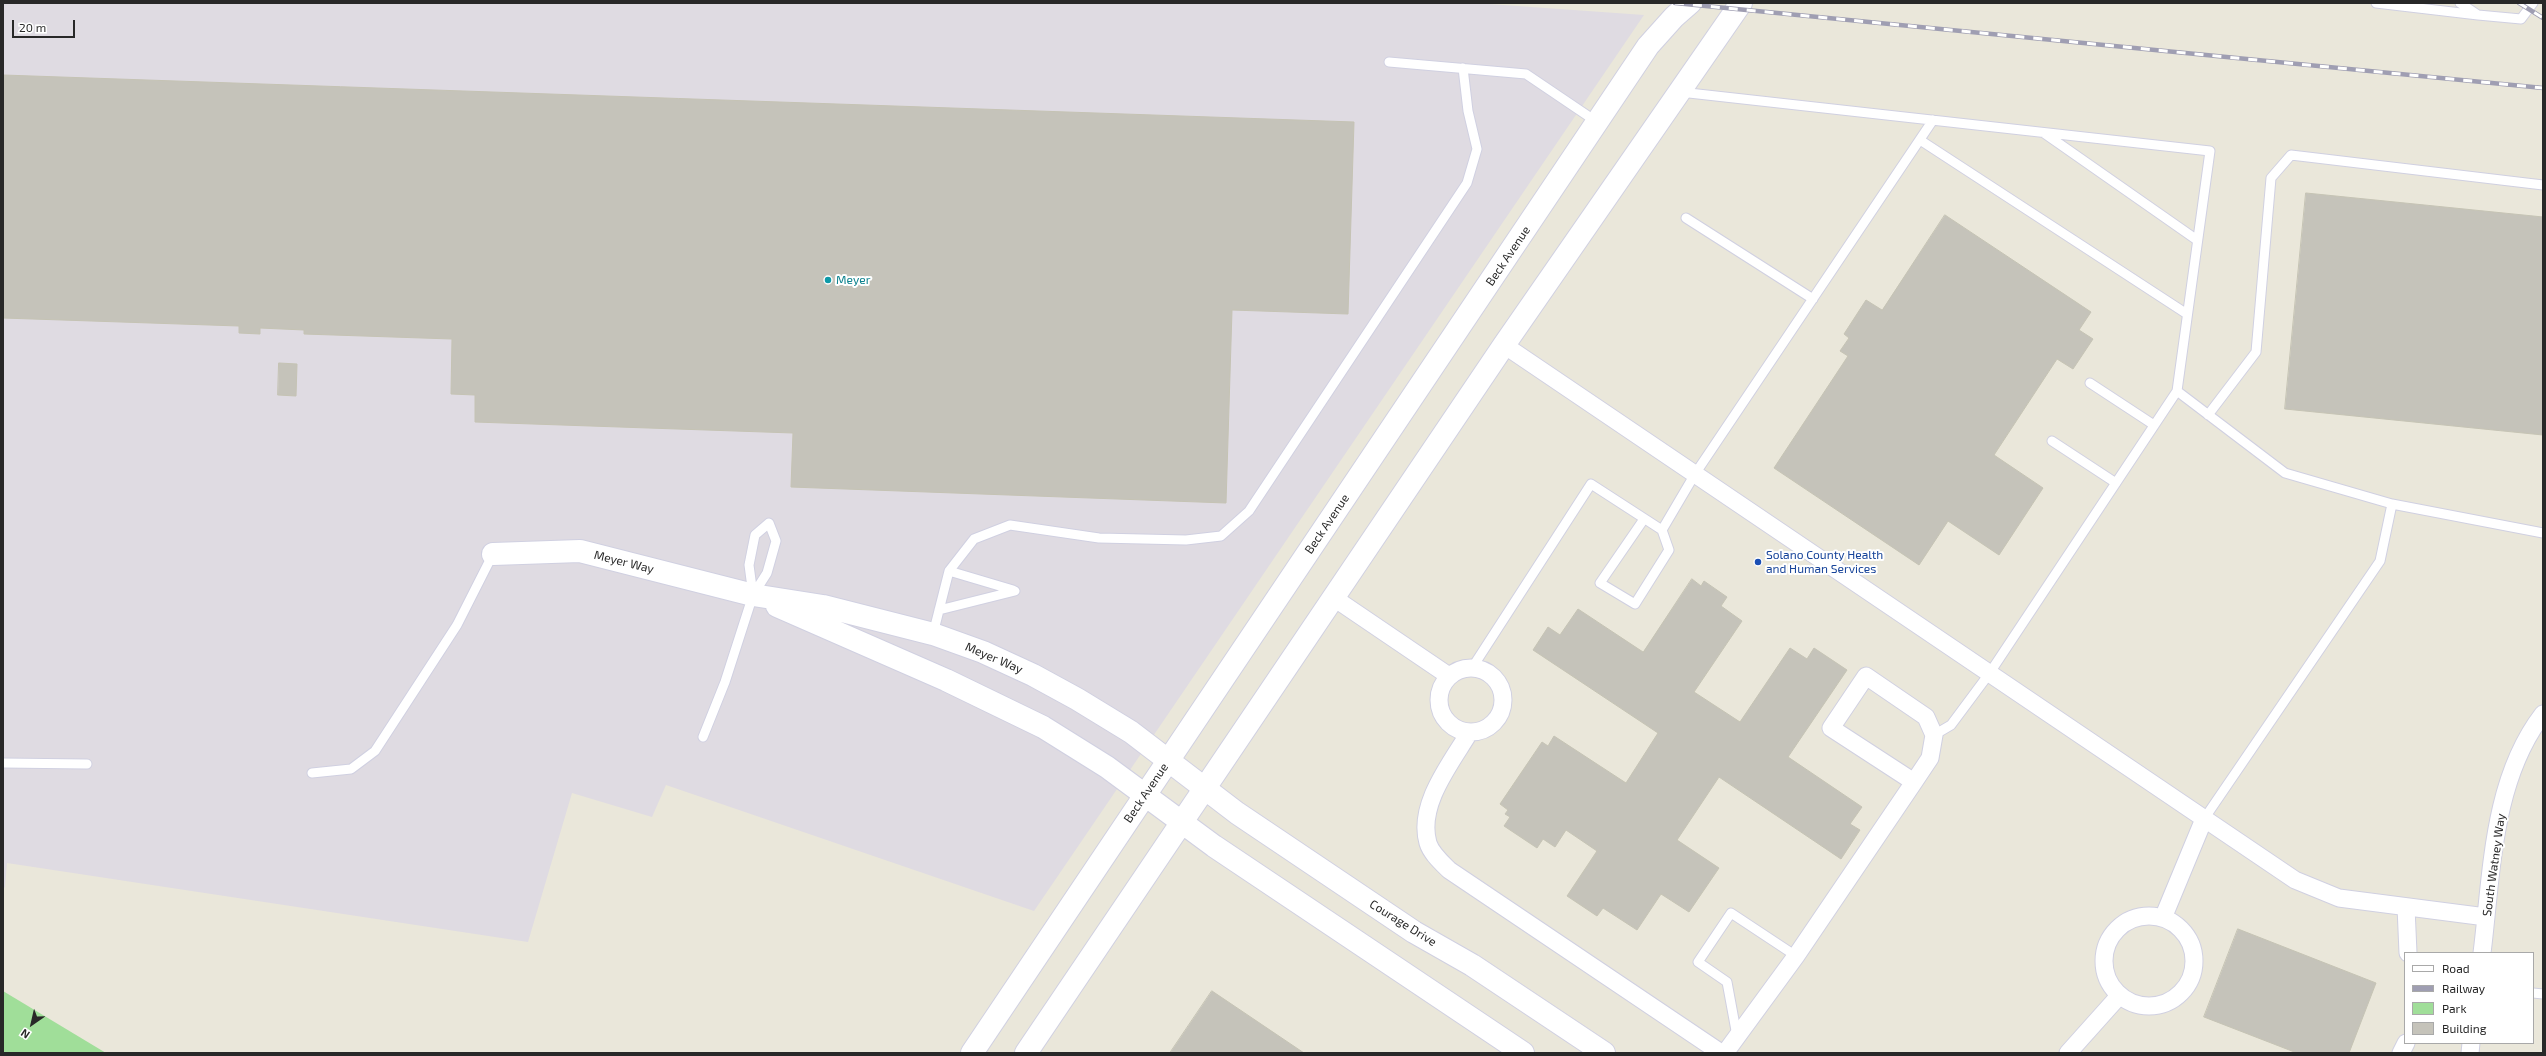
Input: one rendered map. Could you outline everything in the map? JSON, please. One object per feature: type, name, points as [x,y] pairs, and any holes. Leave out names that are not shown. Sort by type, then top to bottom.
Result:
[{"type":"street","name":"Beck Avenue","points":[[972,1053],[1648,46],[1674,17],[1690,3]]},
{"type":"street","points":[[1026,1053],[1183,823],[1504,345],[1741,3]]},
{"type":"street","points":[[1504,345],[2295,880],[2339,898],[2486,917]]},
{"type":"street","name":"Meyer Way","points":[[493,554],[580,551],[753,594],[823,606],[932,634],[983,652],[1033,675],[1124,728],[1206,788]]},
{"type":"street","name":"Meyer Way","points":[[753,594],[817,625],[946,680],[1043,727],[1107,767],[1145,795]]},
{"type":"street","points":[[1334,598],[1449,676]]},
{"type":"street","points":[[1472,668],[1491,675],[1498,683],[1503,702],[1501,712],[1489,728],[1469,733],[1449,725],[1438,706],[1438,695],[1442,684],[1449,676],[1456,671],[1472,668]]},
{"type":"street","points":[[1725,1053],[1796,956],[1914,782],[1930,758],[1934,735],[1926,717],[1866,676],[1831,728],[1914,782]]},
{"type":"street","name":"South Watney Way","points":[[2482,952],[2497,827],[2514,766],[2543,714]]},
{"type":"street","points":[[1469,733],[1430,804],[1426,827],[1428,844],[1438,858],[1449,870],[1721,1053]]},
{"type":"street","name":"Courage Drive","points":[[1206,788],[1237,813],[1408,927],[1472,964],[1604,1053]]},
{"type":"street","points":[[1145,795],[1183,823],[1523,1053]]},
{"type":"street","points":[[2163,918],[2204,819]]},
{"type":"street","points":[[2406,907],[2408,952]]},
{"type":"street","points":[[2145,916],[2163,918],[2178,927],[2189,941],[2194,958],[2192,976],[2183,991],[2169,1002],[2158,1005],[2135,1005],[2119,996],[2108,982],[2103,965],[2106,947],[2114,932],[2128,921],[2145,916]]},
{"type":"street","points":[[2068,1053],[2119,996]]},
{"type":"street","points":[[2401,1053],[2406,1044]]},
{"type":"lane","points":[[2376,3],[2521,19],[2533,3]]},
{"type":"lane","points":[[2460,3],[2478,15]]},
{"type":"lane","points":[[1389,62],[1526,74],[1597,122]]},
{"type":"lane","points":[[932,634],[949,571],[974,539],[1010,525],[1099,538],[1186,540],[1221,536],[1249,511],[1467,183],[1477,149],[1468,111],[1463,68]]},
{"type":"lane","points":[[1679,92],[2210,151],[2177,391],[1989,674],[1951,725],[1934,735]]},
{"type":"lane","points":[[1662,530],[1694,474],[1934,120]]},
{"type":"lane","points":[[2042,132],[2197,240]]},
{"type":"lane","points":[[1920,140],[2187,314]]},
{"type":"lane","points":[[2208,414],[2256,352],[2271,178],[2291,155],[2543,184]]},
{"type":"lane","points":[[1686,218],[1812,300]]},
{"type":"lane","points":[[2090,383],[2154,426]]},
{"type":"lane","points":[[2177,391],[2285,473],[2392,504],[2543,533]]},
{"type":"lane","points":[[2052,441],[2116,483]]},
{"type":"lane","points":[[1472,668],[1591,484],[1662,530],[1669,550],[1634,604],[1600,582],[1644,519]]},
{"type":"lane","points":[[2204,819],[2380,561],[2392,504]]},
{"type":"lane","points":[[703,737],[725,682],[753,594],[768,573],[776,541],[769,523],[756,535],[748,564],[753,594]]},
{"type":"lane","points":[[312,773],[351,769],[375,751],[457,625],[493,554]]},
{"type":"lane","points":[[939,610],[1015,590],[949,571]]},
{"type":"lane","points":[[3,763],[87,764]]},
{"type":"lane","points":[[1737,1036],[1727,982],[1698,962],[1730,913],[1796,956]]},
{"type":"shaded area","points":[[3,3],[1475,3],[1644,15],[1034,911],[666,785],[652,817],[572,793],[528,942],[7,863],[5,887],[3,889]]},
{"type":"green space","points":[[3,991],[106,1053],[3,1053]]},
{"type":"building","name":"Meyer","points":[[3,75],[1354,122],[1348,314],[1232,310],[1226,503],[791,487],[793,433],[475,422],[475,395],[451,394],[452,339],[304,334],[304,330],[260,328],[260,334],[239,333],[239,326],[3,318]]},
{"type":"building","points":[[2306,193],[2543,217],[2543,435],[2285,409]]},
{"type":"building","points":[[1945,215],[2091,312],[2079,330],[2093,339],[2073,369],[2057,359],[1994,455],[2043,488],[1999,555],[1948,521],[1919,565],[1774,468],[1848,356],[1840,351],[1849,338],[1844,334],[1866,300],[1882,310]]},
{"type":"building","points":[[279,363],[297,364],[296,396],[278,395]]},
{"type":"building","points":[[1692,579],[1701,586],[1704,581],[1727,597],[1721,606],[1742,621],[1694,692],[1740,722],[1790,648],[1807,659],[1814,648],[1847,670],[1788,757],[1862,807],[1850,824],[1860,830],[1841,859],[1719,777],[1677,840],[1719,868],[1689,912],[1661,894],[1637,930],[1603,908],[1597,916],[1567,896],[1597,851],[1566,830],[1555,847],[1543,839],[1537,848],[1504,826],[1510,817],[1505,814],[1508,810],[1500,804],[1542,742],[1548,746],[1554,736],[1626,783],[1658,733],[1533,650],[1548,627],[1560,635],[1578,609],[1643,652]]},
{"type":"building","points":[[2238,929],[2376,983],[2349,1053],[2297,1053],[2204,1017]]},
{"type":"building","points":[[1212,991],[1304,1053],[1170,1053]]},
{"type":"railway","points":[[1675,3],[2543,88]]},
{"type":"railway","points":[[2519,3],[2543,18]]},
{"type":"place","name":"Meyer","points":[[828,280]]},
{"type":"place","name":"Solano County Health and Human Services","points":[[1758,562]]}]
